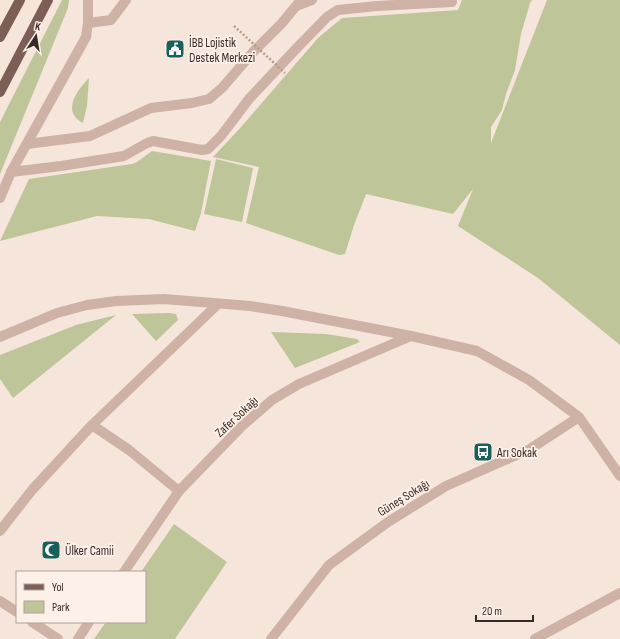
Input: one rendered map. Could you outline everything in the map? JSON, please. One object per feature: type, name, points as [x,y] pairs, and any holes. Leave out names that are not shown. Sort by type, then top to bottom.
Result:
[{"type":"main road","points":[[0,38],[20,0]]},
{"type":"main road","points":[[0,92],[48,0]]},
{"type":"street","points":[[0,198],[11,172],[86,37],[88,23],[88,0]]},
{"type":"street","points":[[88,23],[111,20],[126,0]]},
{"type":"street","points":[[27,144],[90,136],[151,108],[192,103],[208,99],[222,88],[239,67],[282,23],[298,3],[312,0]]},
{"type":"street","points":[[11,172],[124,156],[147,143],[154,141],[202,150],[208,149],[221,136],[249,99],[289,55],[327,17],[338,10],[377,6],[452,2]]},
{"type":"street","points":[[0,337],[56,313],[87,305],[116,301],[164,299],[250,306],[282,311],[411,336],[478,351],[529,380],[580,417],[620,476]]},
{"type":"street","points":[[0,531],[32,490],[92,425],[218,304]]},
{"type":"street","name":"Zafer Sokağı","points":[[125,571],[179,491],[242,426],[272,400],[299,384],[411,336]]},
{"type":"street","name":"Güneş Sokağı","points":[[271,639],[329,564],[388,522],[446,486],[530,449],[580,417]]},
{"type":"street","points":[[92,425],[129,450],[179,491]]},
{"type":"street","points":[[535,639],[620,593]]},
{"type":"street","points":[[0,601],[16,611]]},
{"type":"street","points":[[34,623],[58,639]]},
{"type":"street","points":[[78,639],[89,623]]},
{"type":"path","points":[[234,26],[285,73]]},
{"type":"green space","points":[[62,0],[69,0],[68,8],[0,174],[0,122]]},
{"type":"green space","points":[[462,0],[532,0],[521,34],[515,70],[502,110],[491,127],[491,143],[547,0],[620,0],[620,345],[538,278],[458,226],[473,189],[453,214],[366,194],[345,254],[339,255],[246,223],[259,167],[213,157],[242,126],[318,38],[342,18],[458,10]]},
{"type":"green space","points":[[89,78],[87,106],[83,123],[76,118],[72,107],[76,95]]},
{"type":"green space","points":[[152,151],[211,161],[201,213],[195,231],[149,219],[97,216],[0,241],[29,179],[132,164]]},
{"type":"green space","points":[[216,159],[253,168],[242,222],[204,214]]},
{"type":"green space","points":[[132,314],[176,314],[178,320],[156,341]]},
{"type":"green space","points":[[116,315],[13,398],[0,379],[0,355],[76,325]]},
{"type":"green space","points":[[271,332],[326,334],[357,339],[360,342],[295,368]]},
{"type":"green space","points":[[174,524],[227,562],[175,639],[94,639],[105,623],[146,623],[146,571],[142,571]]},
{"type":"place","name":"İBB Lojistik Destek Merkezi","points":[[175,49]]},
{"type":"place","name":"Arı Sokak","points":[[483,452]]},
{"type":"place","name":"Ülker Camii","points":[[51,550]]}]
